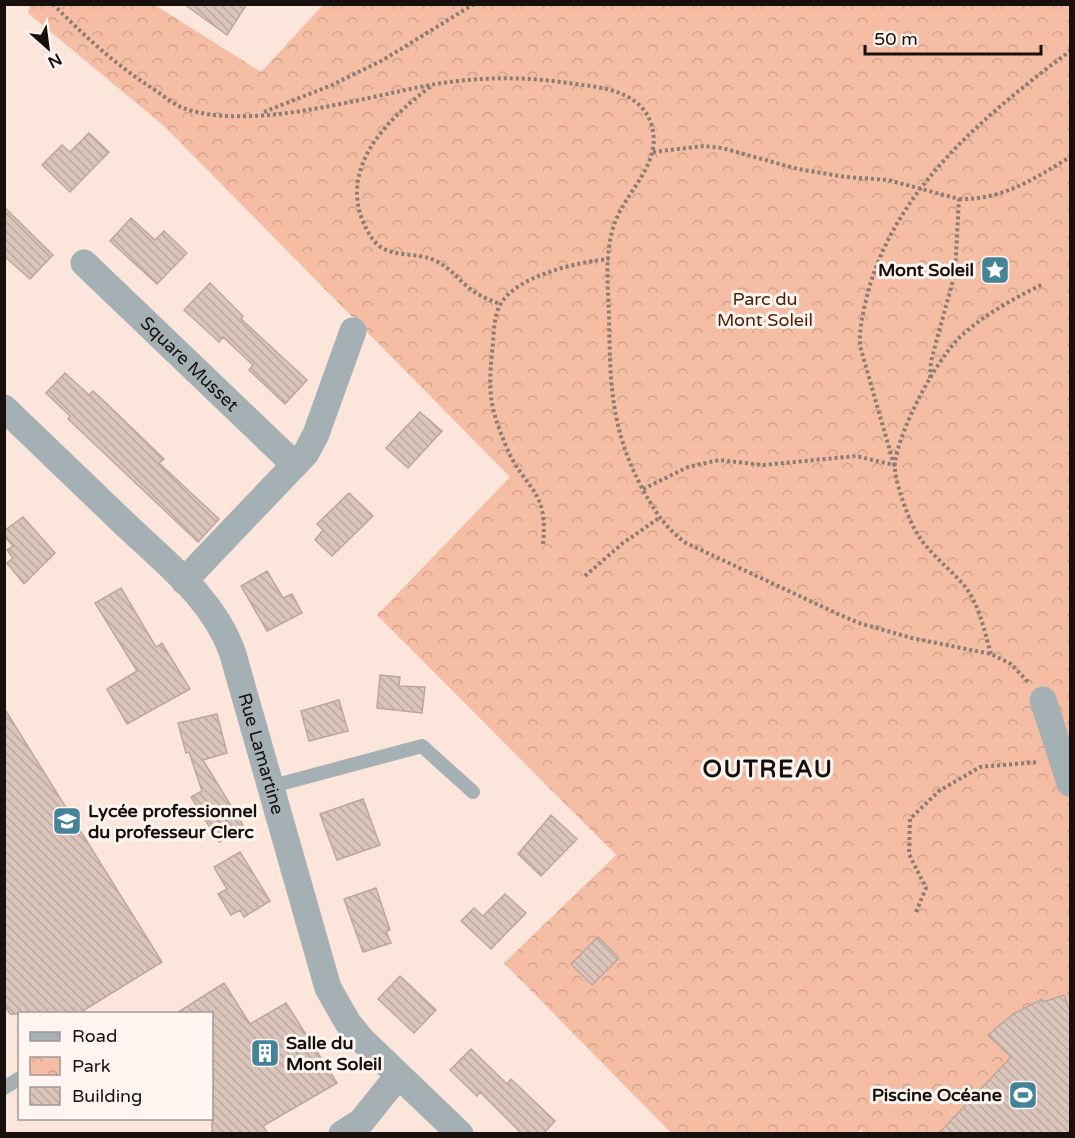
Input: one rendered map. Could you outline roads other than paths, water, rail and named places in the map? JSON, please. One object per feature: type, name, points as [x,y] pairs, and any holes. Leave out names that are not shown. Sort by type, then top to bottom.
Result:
[{"type":"street","name":"Square Musset","points":[[84,263],[295,465]]},
{"type":"street","points":[[184,581],[306,453],[316,434],[353,331]]},
{"type":"street","name":"Rue Lamartine","points":[[4,408],[212,610],[227,638],[328,988],[348,1023],[398,1076],[460,1134]]},
{"type":"street","points":[[1043,700],[1067,772]]},
{"type":"street","points":[[342,1134],[362,1122],[398,1076]]},
{"type":"lane","points":[[269,787],[422,746],[473,792]]},
{"type":"lane","points":[[4,1088],[18,1079]]},
{"type":"place","name":"Mont Soleil","points":[[995,270]]},
{"type":"place","name":"Lycée professionnel du professeur Clerc","points":[[67,821]]},
{"type":"place","name":"Salle du Mont Soleil","points":[[265,1053]]},
{"type":"place","name":"Piscine Océane","points":[[1023,1095]]},
{"type":"district","name":"OUTREAU","points":[[768,769]]},
{"type":"park label","name":"Parc du Mont Soleil","points":[[765,309]]}]
